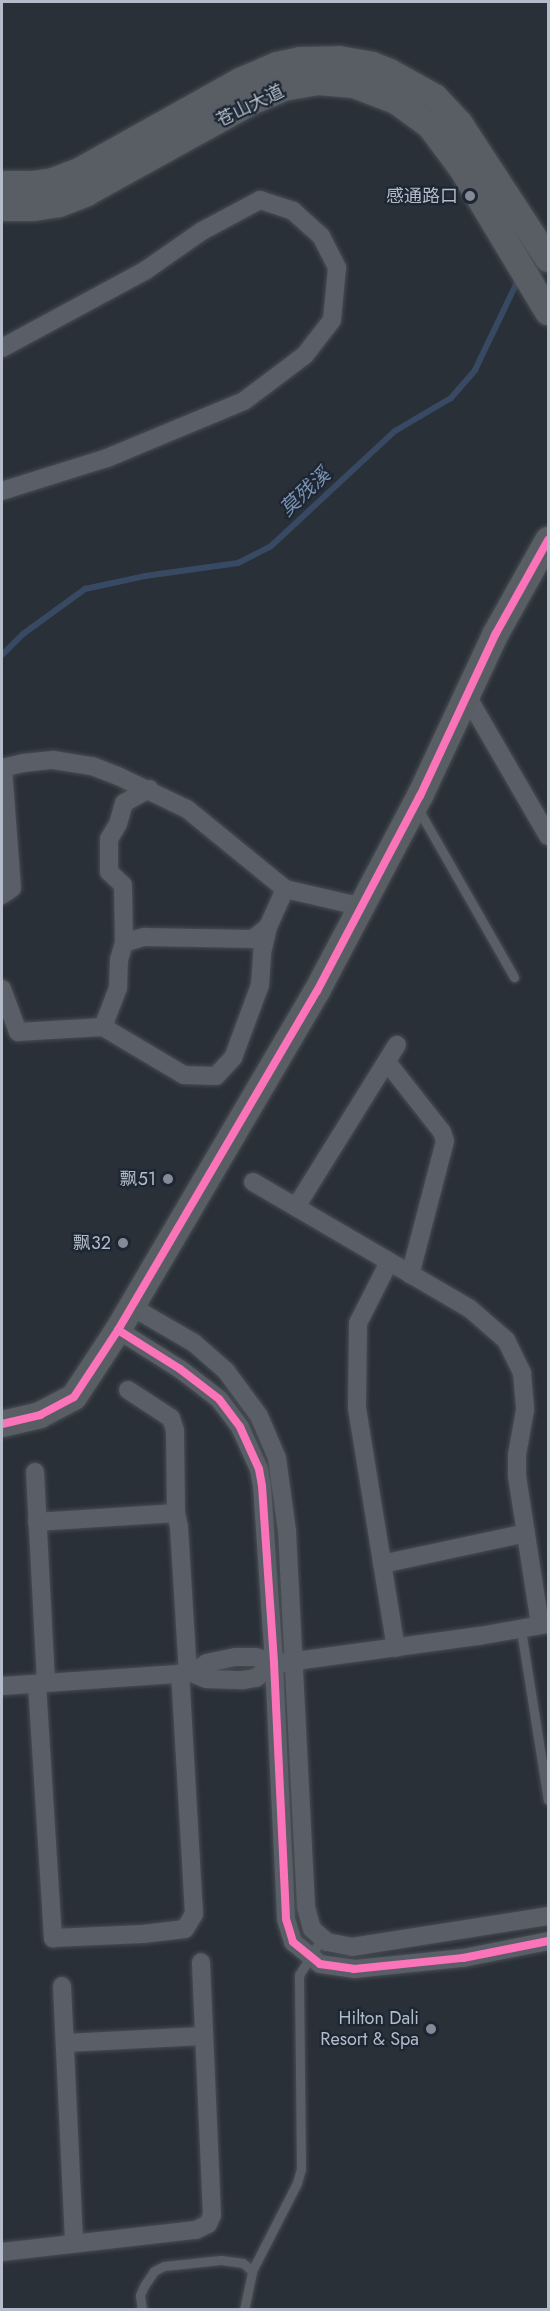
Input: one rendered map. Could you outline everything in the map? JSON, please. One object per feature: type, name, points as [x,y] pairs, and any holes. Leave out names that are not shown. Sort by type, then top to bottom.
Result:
[{"type":"main road","name":"苍山大道","points":[[2,184],[53,181],[77,172],[240,81],[277,65],[317,58],[372,65],[430,93],[454,117],[549,259]]},
{"type":"main road","name":"苍山大道","points":[[2,208],[34,208],[59,204],[87,193],[266,94],[284,88],[318,82],[365,88],[396,101],[419,115],[440,138],[549,312]]},
{"type":"main road","points":[[2,1424],[40,1415],[74,1397],[118,1330],[317,991],[363,907],[416,804],[495,635],[549,540]]},
{"type":"street","points":[[2,348],[146,270],[202,231],[260,200],[293,211],[321,236],[337,268],[332,320],[305,356],[244,401],[107,458],[2,491]]},
{"type":"street","points":[[467,696],[549,836]]},
{"type":"street","points":[[2,895],[12,888],[2,768],[23,763],[63,762],[92,766],[148,789],[187,809],[285,888],[363,907]]},
{"type":"street","points":[[103,1027],[118,988],[119,960],[124,943],[123,885],[109,872],[109,839],[118,824],[124,803],[148,789]]},
{"type":"street","points":[[2,989],[18,1032],[103,1027],[184,1076],[216,1076],[233,1058],[260,985],[262,953],[268,927],[285,888]]},
{"type":"street","points":[[124,943],[144,937],[253,939],[268,927]]},
{"type":"street","points":[[296,1207],[397,1045]]},
{"type":"street","points":[[387,1062],[442,1132],[444,1141],[410,1275]]},
{"type":"street","points":[[2,1686],[187,1673],[207,1663],[235,1657],[256,1657],[274,1663],[293,1661],[521,1630],[544,1624],[517,1476],[525,1410],[520,1366],[506,1340],[469,1308],[253,1182]]},
{"type":"street","points":[[390,1263],[358,1323],[357,1408],[396,1648]]},
{"type":"street","points":[[132,1307],[194,1343],[220,1365],[259,1416],[277,1458],[287,1531],[306,1906],[312,1929],[322,1938],[341,1946],[352,1947],[549,1916]]},
{"type":"street","points":[[118,1330],[203,1385],[232,1414],[252,1449],[259,1469],[264,1506],[274,1663],[286,1919],[293,1942],[308,1957],[320,1964],[354,1969],[463,1958],[549,1941]]},
{"type":"street","points":[[203,1385],[220,1365]]},
{"type":"street","points":[[35,1472],[41,1683],[53,1938],[143,1934],[185,1929],[194,1914],[187,1673],[179,1527],[176,1513],[175,1430],[171,1418],[128,1390]]},
{"type":"street","points":[[37,1522],[176,1513]]},
{"type":"street","points":[[382,1564],[526,1533]]},
{"type":"street","points":[[2,2252],[196,2230],[211,2220],[201,1962]]},
{"type":"street","points":[[62,1986],[74,2243]]},
{"type":"street","points":[[65,2043],[204,2036]]},
{"type":"lane","points":[[416,804],[514,977]]},
{"type":"lane","points":[[521,1630],[549,1800]]},
{"type":"lane","points":[[244,2310],[252,2271],[297,2183],[301,2169],[299,1975],[308,1957],[322,1938]]},
{"type":"lane","points":[[142,2310],[140,2295],[144,2286],[154,2271],[164,2266],[221,2260],[243,2263],[252,2271]]},
{"type":"waterway","name":"莫残溪","points":[[2,655],[23,634],[85,589],[145,576],[238,563],[270,547],[395,431],[451,398],[475,370],[519,278]]},
{"type":"cycle path","points":[[2,1424],[40,1415],[74,1397],[118,1330],[317,991],[420,796],[495,635],[548,540]]},
{"type":"cycle path","points":[[118,1330],[180,1369],[219,1399],[240,1427],[259,1469],[274,1663],[286,1919],[293,1942],[320,1964],[354,1969],[463,1958],[548,1941]]},
{"type":"place","name":"感通路口","points":[[470,196]]},
{"type":"place","name":"飘51","points":[[168,1179]]},
{"type":"place","name":"飘32","points":[[123,1243]]},
{"type":"place","name":"Hilton Dali Resort & Spa","points":[[431,2029]]}]
